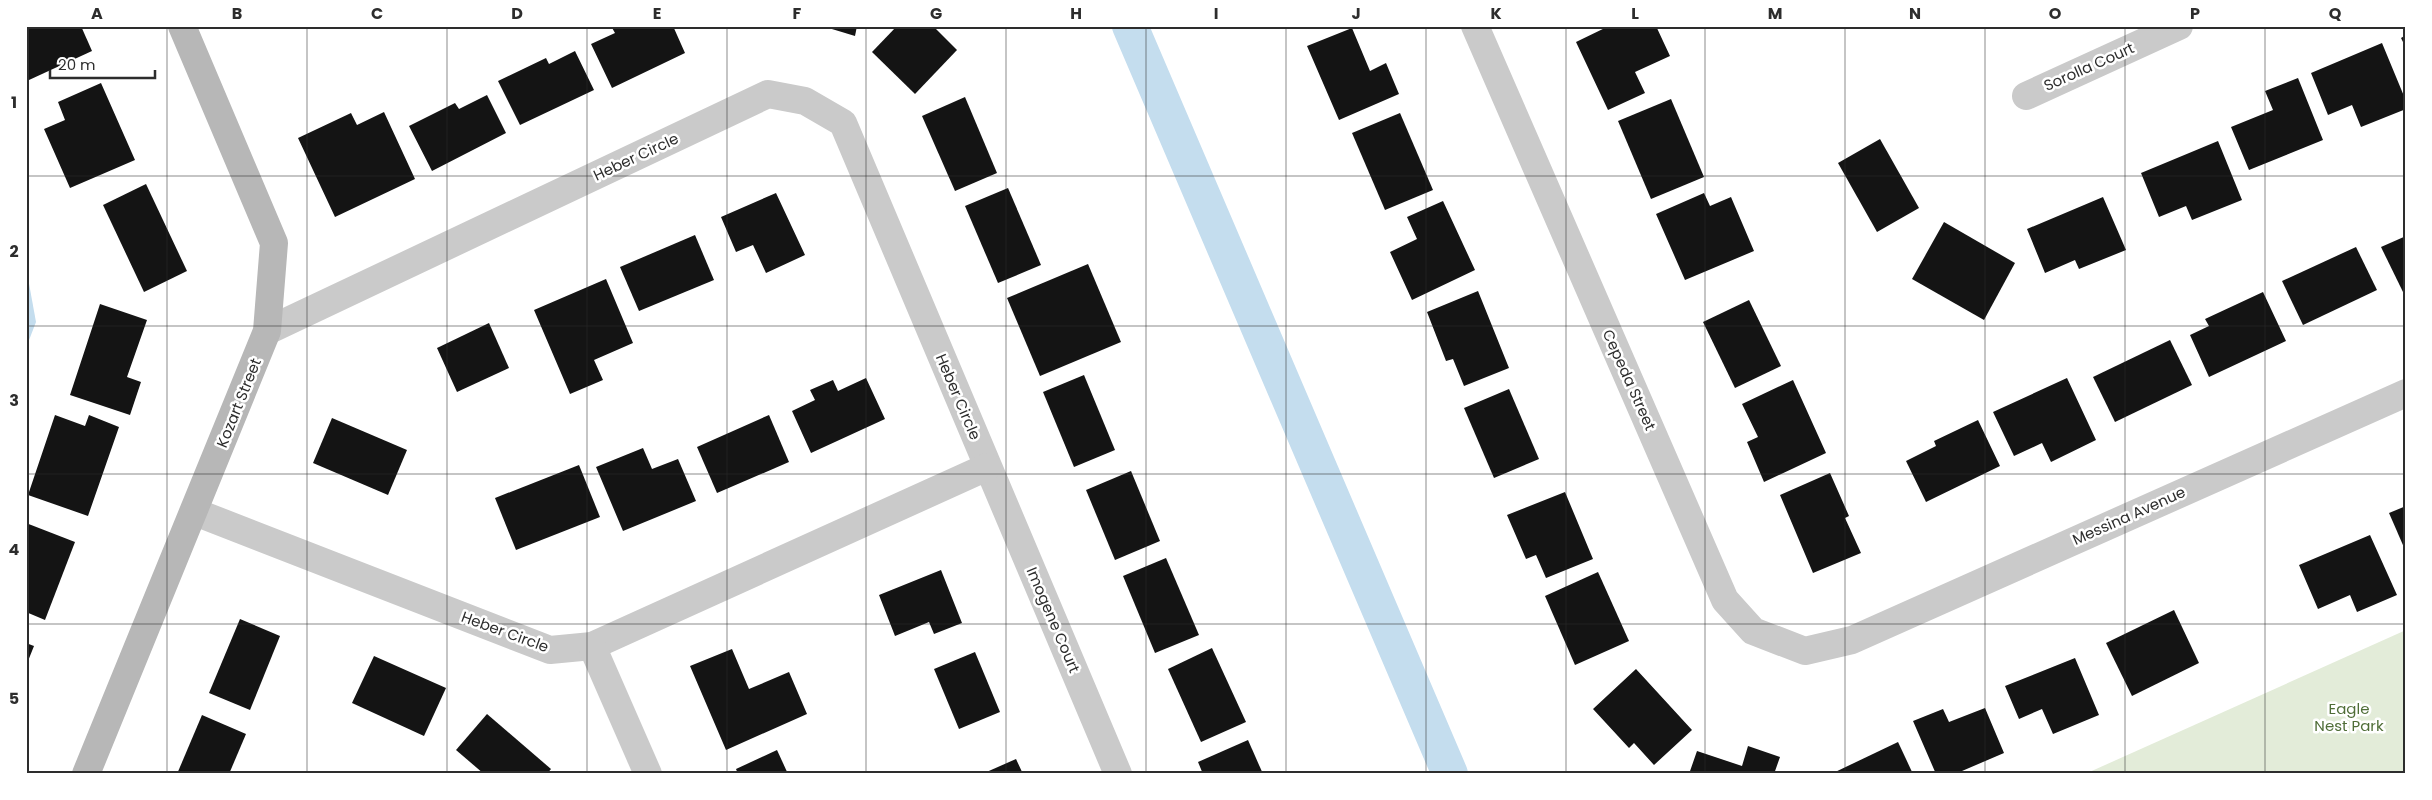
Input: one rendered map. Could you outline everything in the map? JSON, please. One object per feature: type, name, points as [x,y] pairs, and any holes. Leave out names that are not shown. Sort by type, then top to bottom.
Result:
[{"type":"street","name":"Kozart Street","points":[[86,774],[195,512],[267,331],[274,243],[182,26]]},
{"type":"street","name":"Cepeda Street","points":[[1475,26],[1725,600],[1753,631],[1805,651],[1852,640]]},
{"type":"street","name":"Sorolla Court","points":[[2026,96],[2179,26]]},
{"type":"street","name":"Heber Circle","points":[[195,512],[550,650],[592,646],[987,467],[843,123],[805,101],[768,94],[267,331]]},
{"type":"street","name":"Messina Avenue","points":[[1852,640],[2406,393]]},
{"type":"street","name":"Imogene Court","points":[[987,467],[1118,774]]},
{"type":"street","points":[[592,646],[648,774]]},
{"type":"green space","name":"Eagle Nest Park","points":[[2406,630],[2406,774],[2085,774]]},
{"type":"water","points":[[26,267],[36,322],[26,348]]},
{"type":"building","points":[[26,26],[81,26],[92,51],[29,80],[26,73]]},
{"type":"building","points":[[611,26],[673,26],[685,53],[612,88],[591,44],[615,33]]},
{"type":"building","points":[[822,26],[857,26],[855,36]]},
{"type":"building","points":[[897,26],[933,26],[957,50],[915,94],[872,52]]},
{"type":"building","points":[[1609,26],[1656,26],[1670,56],[1635,72],[1645,93],[1608,110],[1576,42]]},
{"type":"building","points":[[1352,28],[1370,71],[1386,63],[1399,94],[1339,120],[1307,46]]},
{"type":"building","points":[[2406,35],[2406,48],[2401,38]]},
{"type":"building","points":[[2382,43],[2406,101],[2406,109],[2361,127],[2352,105],[2328,115],[2311,73]]},
{"type":"building","points":[[575,51],[594,90],[520,125],[498,81],[546,58],[549,64]]},
{"type":"building","points":[[2298,78],[2323,140],[2249,170],[2231,127],[2273,110],[2265,91]]},
{"type":"building","points":[[101,83],[135,160],[70,188],[44,129],[65,120],[58,102]]},
{"type":"building","points":[[487,95],[506,133],[432,171],[409,126],[455,103],[459,109]]},
{"type":"building","points":[[965,97],[997,173],[955,191],[922,116]]},
{"type":"building","points":[[1671,99],[1704,177],[1651,199],[1618,121]]},
{"type":"building","points":[[384,112],[415,179],[335,217],[298,138],[351,113],[357,125]]},
{"type":"building","points":[[1400,113],[1433,190],[1385,210],[1352,133]]},
{"type":"building","points":[[1880,139],[1919,208],[1877,232],[1838,163]]},
{"type":"building","points":[[2218,141],[2242,200],[2192,220],[2186,206],[2159,217],[2141,173]]},
{"type":"building","points":[[146,184],[187,271],[144,292],[103,205]]},
{"type":"building","points":[[1008,188],[1041,265],[998,283],[965,206]]},
{"type":"building","points":[[776,193],[805,255],[766,273],[753,245],[736,252],[721,217]]},
{"type":"building","points":[[1704,193],[1710,206],[1731,197],[1754,251],[1685,280],[1656,214]]},
{"type":"building","points":[[2103,197],[2126,250],[2079,269],[2075,260],[2045,273],[2027,229]]},
{"type":"building","points":[[1443,201],[1475,270],[1412,300],[1390,252],[1417,239],[1407,217]]},
{"type":"building","points":[[1944,222],[2015,263],[1984,320],[1912,279]]},
{"type":"building","points":[[695,235],[714,280],[639,311],[620,267]]},
{"type":"building","points":[[2406,236],[2406,291],[2403,292],[2381,247]]},
{"type":"building","points":[[2356,247],[2377,290],[2303,325],[2282,281]]},
{"type":"building","points":[[1088,264],[1121,342],[1040,376],[1007,298]]},
{"type":"building","points":[[606,279],[633,343],[594,360],[603,380],[570,394],[534,310]]},
{"type":"building","points":[[1478,291],[1509,368],[1464,386],[1453,359],[1446,361],[1427,312]]},
{"type":"building","points":[[2263,292],[2286,341],[2209,377],[2190,335],[2209,326],[2205,319]]},
{"type":"building","points":[[1749,300],[1781,366],[1735,388],[1703,322]]},
{"type":"building","points":[[100,304],[147,320],[127,377],[141,382],[130,415],[70,395]]},
{"type":"building","points":[[489,323],[509,368],[457,392],[437,348]]},
{"type":"building","points":[[2170,340],[2192,385],[2115,422],[2093,377]]},
{"type":"building","points":[[1084,375],[1115,450],[1074,467],[1043,392]]},
{"type":"building","points":[[866,378],[885,419],[811,453],[792,411],[815,400],[810,390],[833,380],[838,391]]},
{"type":"building","points":[[2067,378],[2096,440],[2051,462],[2042,443],[2014,456],[1993,412]]},
{"type":"building","points":[[1793,380],[1826,453],[1764,482],[1747,442],[1758,437],[1742,404]]},
{"type":"building","points":[[1509,389],[1539,459],[1494,478],[1464,408]]},
{"type":"building","points":[[55,415],[85,426],[89,415],[119,427],[88,516],[28,495]]},
{"type":"building","points":[[769,415],[789,462],[717,493],[697,447]]},
{"type":"building","points":[[332,418],[407,450],[388,495],[313,463]]},
{"type":"building","points":[[1978,420],[2000,466],[1926,502],[1906,461],[1936,446],[1934,441]]},
{"type":"building","points":[[643,448],[652,469],[678,459],[696,501],[623,531],[596,467]]},
{"type":"building","points":[[579,465],[600,517],[516,550],[495,498]]},
{"type":"building","points":[[1131,471],[1160,541],[1115,560],[1086,490]]},
{"type":"building","points":[[1830,473],[1849,516],[1845,518],[1861,553],[1813,573],[1780,495]]},
{"type":"building","points":[[1565,492],[1593,559],[1546,578],[1536,555],[1526,559],[1507,515]]},
{"type":"building","points":[[2406,506],[2406,552],[2389,513]]},
{"type":"building","points":[[26,523],[75,542],[45,620],[26,612]]},
{"type":"building","points":[[2370,535],[2397,595],[2357,612],[2350,595],[2318,609],[2299,565]]},
{"type":"building","points":[[1166,558],[1199,635],[1155,653],[1123,576]]},
{"type":"building","points":[[941,570],[962,623],[934,634],[929,622],[895,636],[879,595]]},
{"type":"building","points":[[1598,572],[1629,641],[1575,665],[1545,596]]},
{"type":"building","points":[[2174,610],[2199,663],[2132,696],[2106,643]]},
{"type":"building","points":[[240,619],[280,636],[250,710],[209,693]]},
{"type":"building","points":[[26,643],[34,646],[26,666]]},
{"type":"building","points":[[1212,648],[1246,722],[1201,742],[1168,669]]},
{"type":"building","points":[[732,649],[749,689],[789,672],[807,714],[726,750],[690,666]]},
{"type":"building","points":[[975,652],[1000,712],[959,729],[934,669]]},
{"type":"building","points":[[374,656],[446,688],[424,736],[352,703]]},
{"type":"building","points":[[2075,658],[2099,715],[2053,734],[2042,709],[2019,719],[2005,686]]},
{"type":"building","points":[[1636,669],[1692,730],[1654,765],[1634,743],[1629,748],[1593,709]]},
{"type":"building","points":[[1985,708],[2004,753],[1955,774],[1936,774],[1913,721],[1943,709],[1949,722]]},
{"type":"building","points":[[487,714],[551,769],[547,774],[484,774],[456,750]]},
{"type":"building","points":[[202,715],[246,734],[229,774],[177,774]]},
{"type":"building","points":[[1248,740],[1263,774],[1203,774],[1198,762]]},
{"type":"building","points":[[1898,742],[1913,774],[1831,774]]},
{"type":"building","points":[[1748,746],[1780,757],[1774,774],[1689,774],[1697,751],[1742,766]]},
{"type":"building","points":[[777,750],[788,774],[738,774],[736,769]]},
{"type":"building","points":[[1016,759],[1023,774],[982,774]]},
{"type":"waterway","points":[[1130,26],[1450,774]]}]
